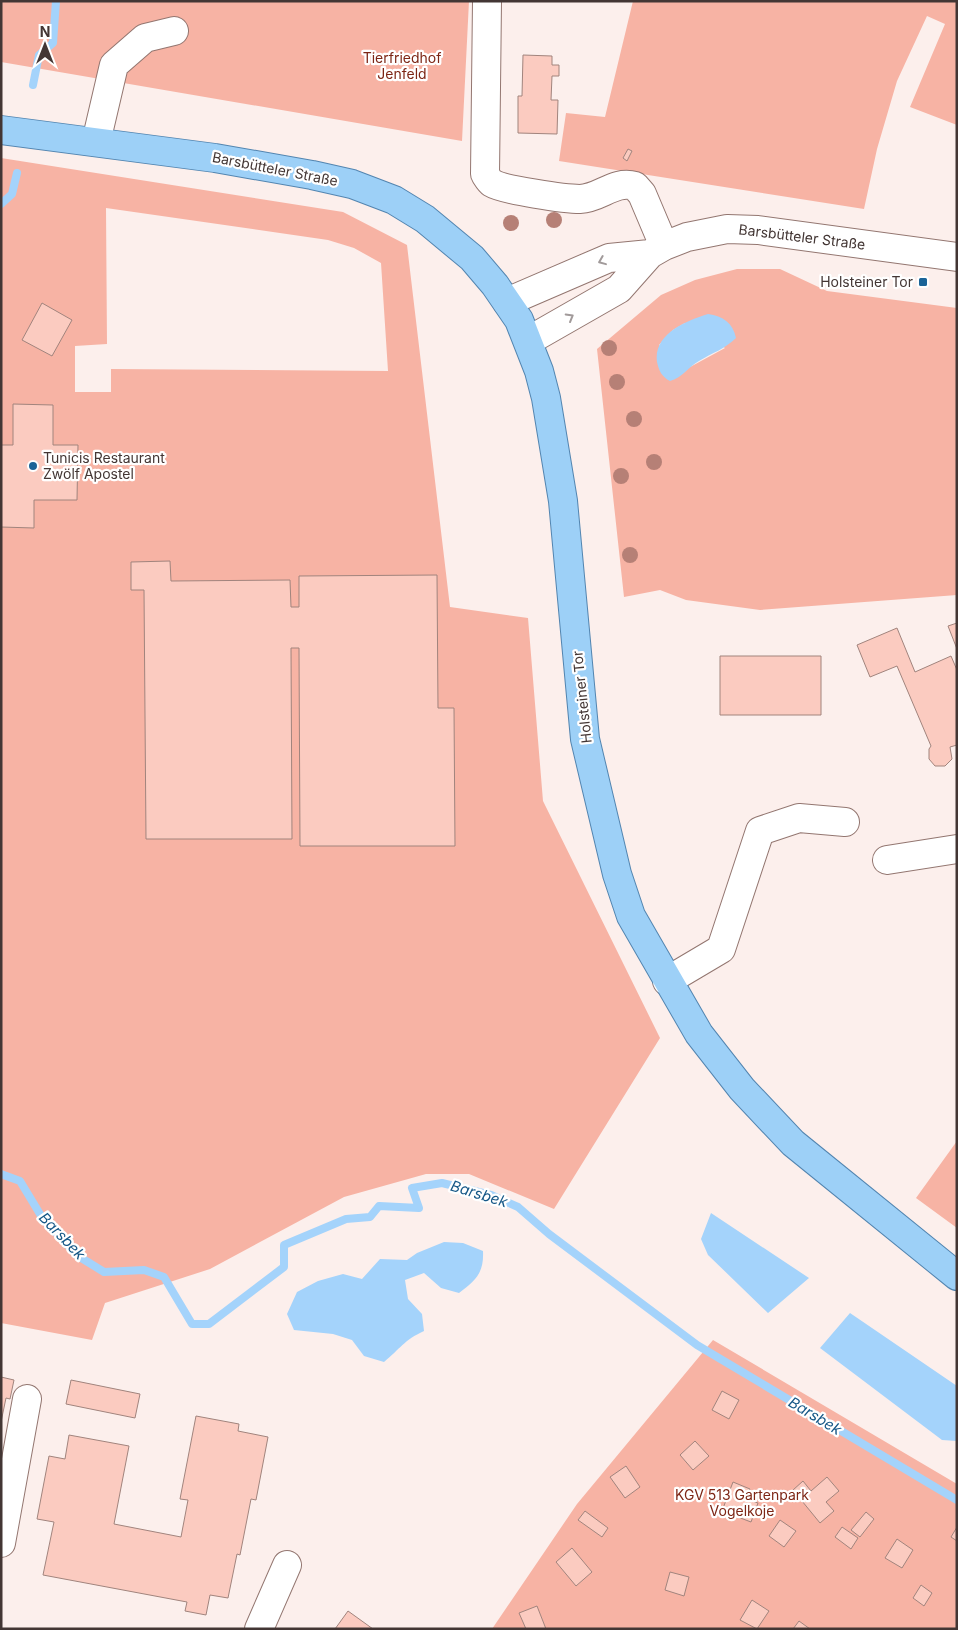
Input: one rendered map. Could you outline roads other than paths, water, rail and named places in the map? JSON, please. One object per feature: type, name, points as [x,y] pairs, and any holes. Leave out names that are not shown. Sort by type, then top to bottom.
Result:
[{"type":"main road","name":"Barsbütteler Straße","points":[[1,130],[215,158],[304,173],[352,184],[394,200],[444,233],[472,258],[507,302],[528,341]]},
{"type":"main road","name":"Holsteiner Tor","points":[[528,341],[546,398],[556,453],[573,594],[585,739],[617,874],[631,916],[699,1034],[742,1089],[787,1138],[957,1276]]},
{"type":"street","points":[[487,1],[486,174],[491,182],[504,188],[581,199],[620,184],[635,186],[642,194],[657,250]]},
{"type":"street","points":[[96,142],[114,65],[145,38],[174,31]]},
{"type":"street","name":"Barsbütteler Straße","points":[[507,302],[609,258],[657,250],[694,235],[727,229],[745,229],[957,257]]},
{"type":"street","name":"Barsbütteler Straße","points":[[528,341],[619,290],[657,250]]},
{"type":"street","points":[[667,981],[720,949],[760,831],[799,818],[845,822]]},
{"type":"street","points":[[887,860],[957,849]]},
{"type":"street","points":[[1,1543],[27,1398]]},
{"type":"street","points":[[259,1629],[287,1565]]},
{"type":"water","points":[[708,314],[718,316],[730,324],[736,338],[723,348],[695,363],[678,377],[670,381],[665,378],[657,362],[657,352],[660,344],[666,336],[681,325]]},
{"type":"water","points":[[711,1213],[809,1278],[768,1313],[708,1255],[701,1239]]},
{"type":"water","points":[[444,1242],[463,1243],[483,1251],[482,1265],[478,1275],[459,1293],[441,1288],[424,1273],[405,1280],[408,1299],[422,1314],[424,1331],[407,1341],[384,1362],[364,1356],[352,1340],[333,1334],[294,1330],[287,1314],[297,1292],[318,1281],[343,1274],[362,1279],[380,1259],[407,1260],[417,1253]]},
{"type":"water","points":[[850,1313],[957,1386],[957,1441],[942,1440],[820,1348]]},
{"type":"waterway","points":[[33,85],[39,55],[53,43],[56,1]]},
{"type":"waterway","points":[[1,204],[12,194],[17,173]]},
{"type":"waterway","name":"Barsbek","points":[[1,1174],[20,1181],[43,1219],[78,1256],[104,1272],[144,1270],[164,1277],[192,1324],[209,1324],[284,1267],[284,1245],[346,1219],[370,1217],[379,1206],[419,1208],[412,1188],[442,1183],[491,1195],[518,1207],[549,1234],[697,1345],[957,1500]]},
{"type":"place","name":"Holsteiner Tor","points":[[923,282]]},
{"type":"place","name":"Tunicis Restaurant Zwölf Apostel","points":[[33,466]]},
{"type":"park label","name":"Tierfriedhof Jenfeld","points":[[402,66]]},
{"type":"park label","name":"KGV 513 Gartenpark Vogelkoje","points":[[742,1504]]}]
